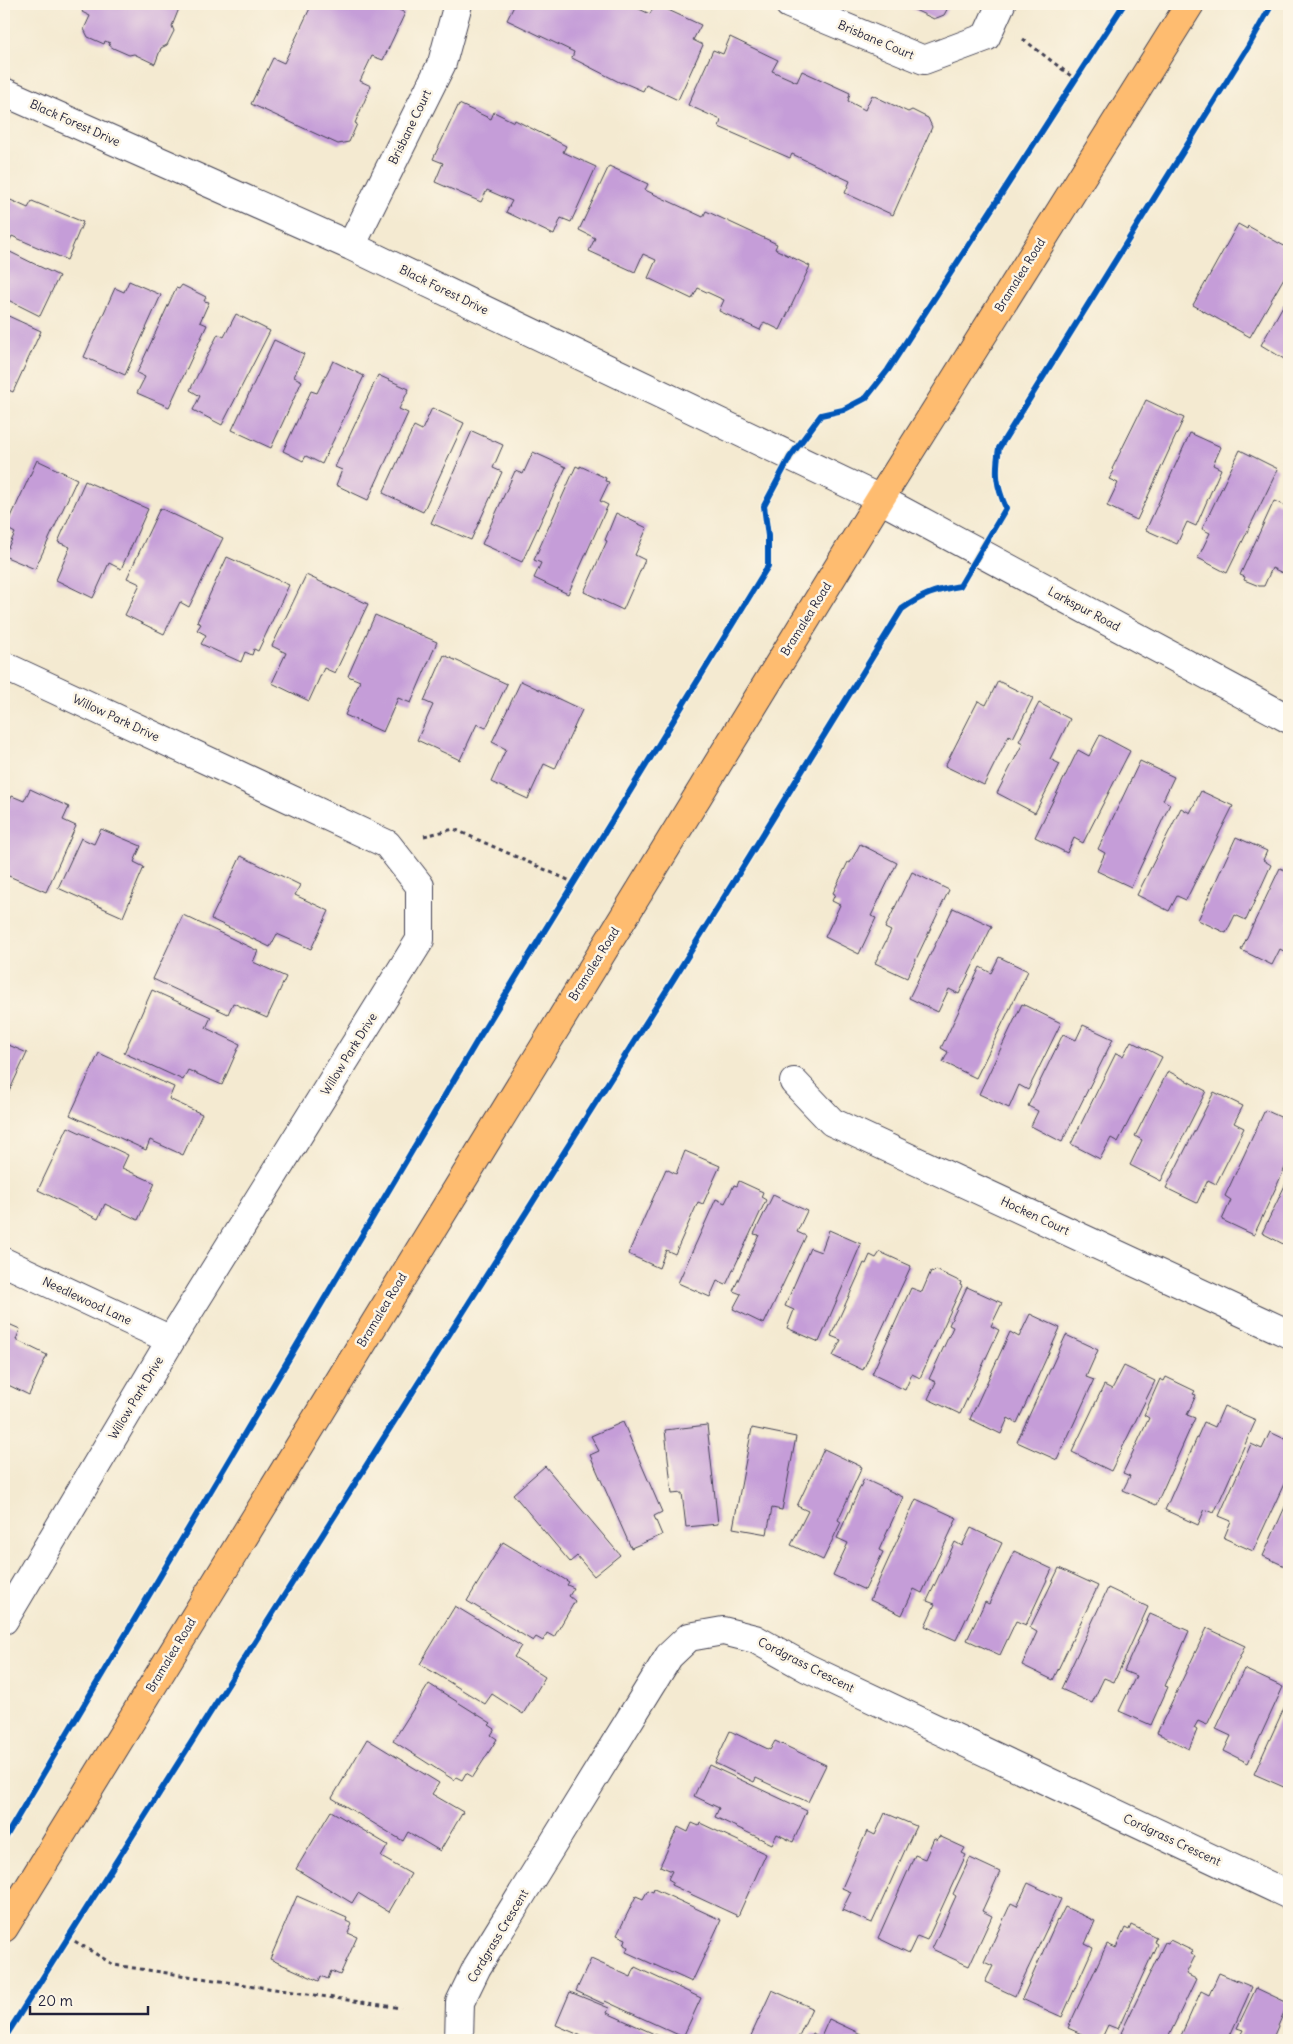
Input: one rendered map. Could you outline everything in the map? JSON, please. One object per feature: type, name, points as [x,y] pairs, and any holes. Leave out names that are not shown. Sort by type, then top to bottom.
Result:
[{"type":"main road","name":"Bramalea Road","points":[[4,1928],[880,499],[1190,4]]},
{"type":"street","name":"Brisbane Court","points":[[351,246],[442,63],[458,4]]},
{"type":"street","name":"Brisbane Court","points":[[789,4],[924,60],[986,36],[998,10]]},
{"type":"street","name":"Black Forest Drive","points":[[4,92],[351,246],[880,499]]},
{"type":"street","name":"Larkspur Road","points":[[880,499],[1289,720]]},
{"type":"street","name":"Willow Park Drive","points":[[4,666],[387,844],[420,886],[420,940],[171,1340],[4,1620]]},
{"type":"street","name":"Hocken Court","points":[[794,1082],[832,1122],[1289,1334]]},
{"type":"street","name":"Needlewood Lane","points":[[4,1262],[171,1340]]},
{"type":"street","name":"Cordgrass Crescent","points":[[459,2040],[460,2002],[477,1967],[669,1656],[689,1637],[723,1632],[755,1638],[807,1668],[1289,1895]]},
{"type":"path","points":[[998,10],[1076,79]]},
{"type":"path","points":[[1070,87],[1081,71]]},
{"type":"path","points":[[387,844],[454,829],[575,883]]},
{"type":"path","points":[[570,891],[580,874]]},
{"type":"path","points":[[63,1945],[73,1928]]},
{"type":"path","points":[[68,1937],[114,1965],[401,2008]]},
{"type":"building","points":[[86,4],[177,4],[180,6],[172,26],[174,31],[167,45],[161,48],[155,64],[134,54],[129,55],[113,48],[109,45],[110,43],[105,41],[104,44],[88,37],[84,29],[90,16],[82,12]]},
{"type":"building","points":[[312,4],[388,4],[405,13],[383,60],[372,56],[360,81],[371,86],[349,142],[338,144],[251,104],[273,58],[284,63]]},
{"type":"building","points":[[515,4],[628,4],[650,14],[655,4],[701,25],[693,40],[703,45],[678,100],[646,85],[643,91],[621,83],[572,58],[574,52],[507,20]]},
{"type":"building","points":[[902,4],[950,4],[944,15],[934,19]]},
{"type":"building","points":[[730,37],[778,60],[772,71],[797,82],[802,71],[850,93],[848,101],[865,110],[872,95],[908,112],[912,110],[928,118],[932,127],[893,215],[845,193],[850,181],[792,154],[790,158],[719,127],[721,120],[688,105],[713,50],[723,54]]},
{"type":"building","points":[[459,104],[491,119],[494,112],[514,122],[515,120],[566,146],[563,152],[596,167],[571,222],[561,218],[554,235],[506,212],[512,201],[487,190],[481,202],[435,182],[443,163],[433,159]]},
{"type":"building","points":[[609,166],[648,184],[645,190],[703,217],[706,211],[777,244],[775,249],[810,266],[780,330],[764,322],[760,330],[719,311],[724,300],[698,288],[692,299],[648,278],[656,260],[643,254],[635,272],[589,251],[595,238],[579,230]]},
{"type":"building","points":[[4,197],[28,208],[32,201],[83,222],[67,260],[12,236],[10,240],[4,238]]},
{"type":"building","points":[[1238,224],[1247,229],[1248,226],[1286,247],[1285,249],[1289,252],[1289,269],[1250,337],[1193,305]]},
{"type":"building","points":[[4,249],[59,276],[40,316],[4,298]]},
{"type":"building","points":[[129,281],[161,295],[125,375],[84,357],[115,288],[124,292]]},
{"type":"building","points":[[182,285],[206,297],[204,301],[209,302],[200,322],[207,325],[169,407],[137,393],[145,377],[137,373],[176,288],[179,289]]},
{"type":"building","points":[[1289,295],[1289,362],[1261,345]]},
{"type":"building","points":[[4,314],[41,331],[13,392],[4,388]]},
{"type":"building","points":[[236,314],[270,331],[222,425],[193,410],[200,396],[190,390],[218,334],[224,337]]},
{"type":"building","points":[[274,340],[304,354],[294,377],[302,381],[271,448],[232,430]]},
{"type":"building","points":[[333,361],[364,376],[322,464],[306,456],[303,461],[283,451],[311,391],[317,393]]},
{"type":"building","points":[[378,375],[409,389],[399,409],[408,413],[368,500],[336,485],[342,470],[335,467]]},
{"type":"building","points":[[1146,400],[1184,418],[1137,520],[1107,506],[1118,483],[1109,479],[1114,471],[1112,469]]},
{"type":"building","points":[[432,408],[464,423],[423,512],[383,493],[414,426],[422,430]]},
{"type":"building","points":[[472,431],[503,445],[493,468],[502,472],[471,540],[431,523]]},
{"type":"building","points":[[1190,433],[1221,447],[1213,465],[1221,469],[1196,526],[1187,522],[1177,544],[1146,530]]},
{"type":"building","points":[[1240,450],[1278,469],[1227,573],[1198,558],[1210,533],[1202,529]]},
{"type":"building","points":[[533,452],[566,467],[522,562],[482,544],[515,471],[523,474]]},
{"type":"building","points":[[37,460],[77,479],[35,569],[4,556],[15,533],[6,528]]},
{"type":"building","points":[[576,466],[606,478],[605,481],[609,482],[600,501],[608,505],[568,594],[534,578],[541,563],[534,560]]},
{"type":"building","points":[[85,481],[148,509],[121,569],[109,563],[93,598],[56,580],[70,547],[58,542]]},
{"type":"building","points":[[1274,501],[1289,507],[1289,570],[1287,575],[1272,568],[1264,586],[1259,586],[1244,580],[1245,577],[1240,575]]},
{"type":"building","points":[[160,508],[223,538],[189,607],[180,602],[164,634],[125,615],[140,584],[127,578]]},
{"type":"building","points":[[616,513],[647,528],[635,555],[645,560],[623,610],[584,592],[607,541],[605,540]]},
{"type":"building","points":[[227,557],[289,585],[258,651],[254,649],[252,655],[245,652],[241,662],[201,644],[206,635],[197,630],[201,624],[197,622]]},
{"type":"building","points":[[306,575],[368,604],[335,673],[324,668],[309,701],[272,683],[286,653],[272,646]]},
{"type":"building","points":[[375,615],[437,642],[411,703],[398,698],[383,732],[345,715],[360,681],[348,676]]},
{"type":"building","points":[[444,655],[507,684],[486,728],[477,724],[460,760],[417,740],[433,705],[424,701]]},
{"type":"building","points":[[521,681],[582,710],[555,769],[544,764],[528,799],[491,782],[506,749],[492,742]]},
{"type":"building","points":[[998,681],[1033,698],[1013,738],[1009,735],[984,785],[945,766],[978,701],[986,705]]},
{"type":"building","points":[[1039,703],[1070,719],[1050,759],[1060,764],[1035,813],[997,793],[1023,743],[1019,741]]},
{"type":"building","points":[[1100,735],[1130,751],[1083,843],[1074,838],[1067,853],[1035,837],[1078,750],[1089,756]]},
{"type":"building","points":[[1140,761],[1174,777],[1163,800],[1170,804],[1131,887],[1097,871],[1105,853],[1098,849]]},
{"type":"building","points":[[30,789],[69,807],[63,820],[76,826],[46,892],[4,874],[4,814],[12,796],[24,801]]},
{"type":"building","points":[[1201,791],[1233,806],[1186,900],[1177,896],[1169,911],[1137,895],[1181,808],[1190,813]]},
{"type":"building","points":[[101,829],[141,846],[134,862],[144,867],[123,917],[58,888],[81,838],[94,844]]},
{"type":"building","points":[[1236,837],[1267,851],[1263,860],[1271,865],[1246,920],[1235,915],[1226,933],[1198,920]]},
{"type":"building","points":[[860,844],[897,863],[871,916],[876,918],[859,954],[825,937],[840,905],[832,901],[835,894],[833,893],[848,862],[850,863]]},
{"type":"building","points":[[241,856],[300,885],[295,895],[329,911],[311,949],[277,934],[270,947],[211,919]]},
{"type":"building","points":[[1280,868],[1289,872],[1289,954],[1280,949],[1272,965],[1241,950]]},
{"type":"building","points":[[912,872],[949,890],[907,978],[875,963],[891,931],[885,928]]},
{"type":"building","points":[[953,908],[992,926],[959,994],[949,989],[938,1012],[909,998]]},
{"type":"building","points":[[183,915],[258,951],[253,962],[286,977],[267,1018],[233,1003],[228,1014],[153,979]]},
{"type":"building","points":[[999,957],[1028,971],[976,1078],[943,1062],[948,1052],[941,1048],[980,967],[991,973]]},
{"type":"building","points":[[152,990],[211,1017],[206,1028],[240,1044],[222,1085],[188,1070],[183,1080],[124,1053]]},
{"type":"building","points":[[1022,1004],[1061,1023],[1028,1090],[1019,1085],[1009,1108],[979,1094]]},
{"type":"building","points":[[1083,1025],[1113,1039],[1062,1142],[1031,1126],[1038,1111],[1028,1106],[1063,1034],[1076,1040]]},
{"type":"building","points":[[1131,1041],[1162,1057],[1118,1142],[1111,1138],[1100,1159],[1071,1144],[1116,1053],[1123,1056]]},
{"type":"building","points":[[4,1043],[27,1053],[6,1098],[4,1097]]},
{"type":"building","points":[[99,1053],[174,1087],[169,1099],[202,1114],[183,1155],[150,1140],[146,1150],[70,1115]]},
{"type":"building","points":[[1168,1071],[1206,1091],[1161,1181],[1130,1165],[1142,1140],[1135,1136]]},
{"type":"building","points":[[1214,1092],[1243,1106],[1234,1123],[1244,1128],[1216,1184],[1208,1180],[1197,1203],[1166,1188]]},
{"type":"building","points":[[1265,1110],[1289,1121],[1289,1159],[1254,1235],[1222,1220],[1231,1200],[1225,1196]]},
{"type":"building","points":[[68,1127],[128,1155],[122,1168],[155,1183],[138,1220],[105,1204],[98,1219],[38,1190]]},
{"type":"building","points":[[685,1151],[720,1166],[703,1204],[698,1202],[675,1254],[666,1250],[659,1268],[628,1254],[666,1169],[676,1174]]},
{"type":"building","points":[[1289,1177],[1289,1247],[1262,1233]]},
{"type":"building","points":[[739,1181],[763,1192],[761,1197],[766,1200],[726,1285],[717,1281],[710,1297],[678,1283],[716,1199],[725,1203],[734,1185],[737,1186]]},
{"type":"building","points":[[773,1195],[807,1211],[797,1232],[806,1236],[764,1324],[733,1309],[741,1294],[733,1291],[759,1235],[754,1234]]},
{"type":"building","points":[[829,1230],[861,1244],[819,1342],[787,1328],[794,1310],[785,1306],[810,1248],[821,1252]]},
{"type":"building","points":[[880,1252],[911,1266],[863,1370],[833,1356],[841,1340],[831,1336],[864,1263],[866,1264],[870,1255],[876,1258]]},
{"type":"building","points":[[936,1270],[961,1282],[960,1285],[962,1286],[920,1378],[912,1374],[905,1390],[872,1374],[911,1288],[922,1292],[931,1271],[934,1272]]},
{"type":"building","points":[[967,1287],[1002,1303],[991,1326],[999,1330],[960,1414],[928,1399],[936,1382],[929,1379],[953,1327],[949,1325]]},
{"type":"building","points":[[1030,1314],[1060,1328],[1017,1423],[1008,1418],[1001,1434],[970,1419],[1010,1332],[1019,1337]]},
{"type":"building","points":[[4,1322],[20,1329],[16,1340],[47,1355],[29,1395],[4,1383]]},
{"type":"building","points":[[1066,1335],[1098,1350],[1086,1377],[1094,1380],[1057,1460],[1017,1442]]},
{"type":"building","points":[[1124,1366],[1155,1381],[1111,1471],[1072,1452],[1104,1385],[1112,1389]]},
{"type":"building","points":[[1166,1377],[1195,1391],[1193,1394],[1196,1395],[1187,1415],[1195,1418],[1156,1505],[1123,1490],[1130,1476],[1123,1473],[1149,1418],[1144,1415],[1160,1379],[1164,1381]]},
{"type":"building","points":[[1224,1406],[1256,1420],[1214,1513],[1205,1509],[1198,1525],[1165,1510],[1204,1422],[1215,1427]]},
{"type":"building","points":[[623,1422],[662,1512],[654,1516],[662,1535],[631,1548],[590,1455],[599,1451],[591,1436]]},
{"type":"building","points":[[707,1425],[718,1524],[686,1527],[682,1493],[672,1494],[665,1430]]},
{"type":"building","points":[[752,1428],[796,1437],[782,1510],[772,1508],[767,1534],[733,1528]]},
{"type":"building","points":[[1270,1432],[1289,1441],[1289,1473],[1253,1551],[1224,1538],[1231,1521],[1219,1516],[1251,1444],[1262,1449]]},
{"type":"building","points":[[824,1449],[862,1467],[838,1520],[841,1522],[823,1560],[791,1545],[808,1511],[797,1506]]},
{"type":"building","points":[[545,1466],[620,1555],[594,1576],[577,1556],[570,1562],[513,1494]]},
{"type":"building","points":[[864,1479],[903,1497],[879,1550],[883,1552],[865,1590],[833,1575],[848,1543],[837,1538]]},
{"type":"building","points":[[1289,1498],[1289,1568],[1263,1556]]},
{"type":"building","points":[[916,1499],[957,1518],[922,1593],[914,1589],[902,1615],[870,1600]]},
{"type":"building","points":[[971,1528],[1002,1543],[956,1640],[925,1626],[935,1604],[927,1601],[955,1542],[962,1546]]},
{"type":"building","points":[[503,1542],[569,1582],[567,1585],[574,1588],[569,1596],[575,1601],[554,1637],[547,1633],[543,1641],[536,1637],[533,1641],[467,1601]]},
{"type":"building","points":[[1014,1551],[1052,1569],[1026,1625],[1016,1621],[1000,1655],[967,1640],[985,1602],[989,1604]]},
{"type":"building","points":[[1059,1568],[1098,1586],[1053,1680],[1022,1665],[1037,1632],[1030,1628]]},
{"type":"building","points":[[1108,1588],[1148,1607],[1114,1682],[1104,1678],[1092,1703],[1061,1689]]},
{"type":"building","points":[[455,1606],[521,1646],[514,1657],[545,1677],[523,1714],[492,1694],[485,1704],[420,1664]]},
{"type":"building","points":[[1150,1614],[1189,1631],[1165,1686],[1168,1687],[1151,1725],[1119,1711],[1136,1676],[1124,1671]]},
{"type":"building","points":[[1207,1628],[1245,1646],[1207,1725],[1198,1721],[1194,1728],[1197,1730],[1189,1749],[1157,1733]]},
{"type":"building","points":[[1244,1669],[1283,1687],[1248,1763],[1224,1751],[1231,1736],[1216,1729]]},
{"type":"building","points":[[429,1684],[491,1723],[489,1725],[495,1729],[491,1735],[497,1739],[473,1777],[466,1773],[462,1780],[456,1777],[454,1780],[393,1741]]},
{"type":"building","points":[[1289,1697],[1289,1781],[1286,1788],[1254,1774]]},
{"type":"building","points":[[730,1731],[770,1750],[775,1741],[826,1765],[808,1802],[756,1778],[754,1782],[715,1763]]},
{"type":"building","points":[[367,1739],[439,1783],[432,1794],[463,1812],[440,1851],[408,1832],[403,1841],[332,1798]]},
{"type":"building","points":[[709,1765],[807,1811],[793,1842],[777,1834],[772,1844],[715,1817],[719,1808],[694,1796]]},
{"type":"building","points":[[331,1811],[388,1845],[381,1857],[411,1874],[389,1912],[358,1893],[352,1903],[296,1869]]},
{"type":"building","points":[[885,1813],[916,1826],[872,1923],[842,1910],[851,1892],[842,1888],[867,1831],[875,1835]]},
{"type":"building","points":[[692,1823],[699,1826],[700,1823],[766,1854],[738,1916],[671,1885],[673,1882],[668,1879],[672,1871],[660,1866],[678,1827],[688,1832]]},
{"type":"building","points":[[939,1836],[965,1848],[962,1853],[966,1855],[927,1940],[917,1936],[909,1953],[878,1938],[915,1855],[925,1859],[934,1838],[937,1840]]},
{"type":"building","points":[[970,1858],[1000,1872],[982,1911],[992,1916],[969,1966],[932,1949],[956,1896],[953,1894]]},
{"type":"building","points":[[1028,1883],[1061,1899],[1015,1996],[985,1982],[993,1966],[984,1962],[1011,1903],[1017,1906]]},
{"type":"building","points":[[654,1889],[721,1920],[692,1982],[626,1952],[628,1947],[624,1945],[626,1939],[617,1935],[636,1896],[643,1899],[648,1890],[653,1892]]},
{"type":"building","points":[[297,1896],[347,1918],[346,1921],[352,1924],[348,1933],[357,1937],[340,1975],[331,1971],[328,1979],[321,1976],[319,1981],[270,1959]]},
{"type":"building","points":[[1065,1907],[1095,1921],[1085,1944],[1093,1948],[1062,2017],[1022,1999],[1057,1920]]},
{"type":"building","points":[[1131,1925],[1156,1937],[1154,1942],[1157,1944],[1118,2029],[1108,2025],[1101,2040],[1095,2040],[1068,2028],[1107,1944],[1116,1948],[1125,1928],[1129,1930]]},
{"type":"building","points":[[1170,1940],[1193,1951],[1191,1954],[1195,1956],[1186,1974],[1196,1979],[1167,2040],[1129,2040],[1130,2037],[1121,2033],[1165,1942],[1168,1943]]},
{"type":"building","points":[[591,1959],[631,1977],[635,1967],[701,1998],[683,2037],[605,2001],[604,2004],[576,1991]]},
{"type":"building","points":[[1219,1973],[1252,1987],[1228,2040],[1179,2040],[1201,1991],[1209,1995]]},
{"type":"building","points":[[1256,1988],[1288,2003],[1272,2040],[1238,2040],[1243,2030],[1237,2028]]},
{"type":"building","points":[[772,1990],[812,2008],[797,2040],[749,2040]]},
{"type":"building","points":[[570,1992],[609,2008],[607,2013],[659,2036],[657,2040],[591,2040],[556,2025]]},
{"type":"building","points":[[829,2019],[861,2034],[858,2040],[808,2040],[812,2033],[821,2037]]},
{"type":"cycle path","points":[[4,1840],[480,1036],[768,566],[768,536],[764,506],[790,457],[821,415],[843,410],[866,398],[888,370],[1124,4]]},
{"type":"cycle path","points":[[4,2039],[673,980],[902,609],[929,594],[960,586],[1006,508],[997,479],[999,448],[1248,47],[1272,4]]}]
